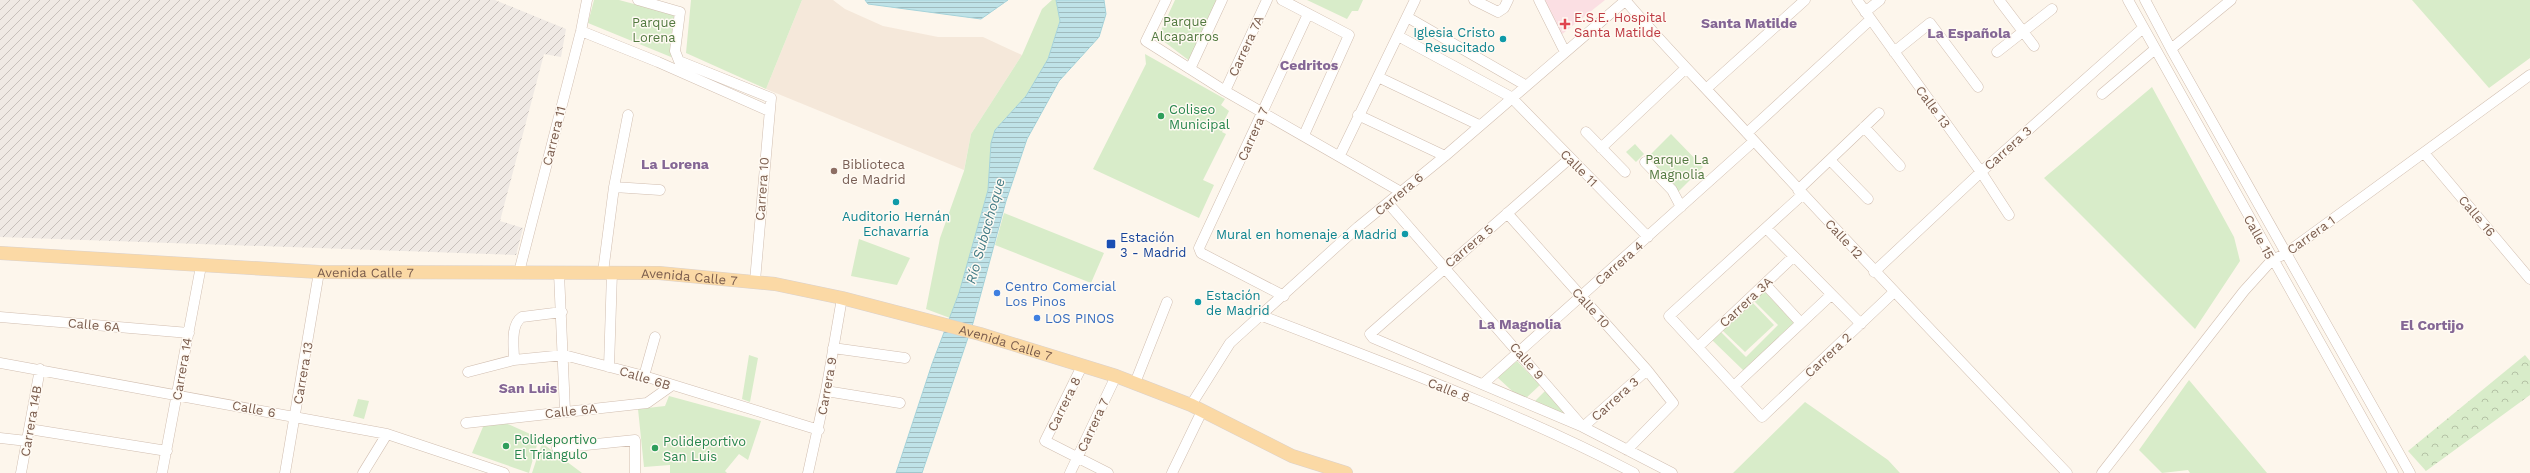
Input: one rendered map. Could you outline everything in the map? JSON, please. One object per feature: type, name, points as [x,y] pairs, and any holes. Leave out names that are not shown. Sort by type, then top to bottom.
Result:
[{"type":"main road","name":"Avenida Calle 7","points":[[0,253],[320,272],[659,273],[755,281],[842,298],[936,322],[1116,376],[1197,408],[1292,456],[1346,473]]},
{"type":"street","name":"Carrera 11","points":[[519,272],[581,31],[587,0]]},
{"type":"street","name":"Carrera 10","points":[[638,0],[680,12],[676,51],[679,61],[771,98],[755,281]]},
{"type":"street","points":[[1166,0],[1146,41],[1225,91],[1340,155],[1401,192]]},
{"type":"street","points":[[1190,69],[1222,0]]},
{"type":"street","name":"Carrera 7A","points":[[1225,91],[1267,0]]},
{"type":"street","points":[[1282,0],[1349,35],[1304,135]]},
{"type":"street","points":[[1340,155],[1358,115],[1415,0]]},
{"type":"street","points":[[1474,0],[1498,12],[1504,8],[1508,0]]},
{"type":"street","points":[[1539,0],[1565,52]]},
{"type":"street","name":"Carrera 6","points":[[1172,473],[1197,408],[1230,343],[1388,203],[1445,156],[1511,97],[1625,0]]},
{"type":"street","name":"Calle 12","points":[[1625,0],[1685,69],[1747,133],[1800,193],[2067,473]]},
{"type":"street","points":[[1706,89],[1805,0]]},
{"type":"street","name":"Calle 13","points":[[1856,0],[1981,172],[2009,215]]},
{"type":"street","points":[[1747,133],[1867,16],[1880,0]]},
{"type":"street","points":[[1998,0],[2034,46]]},
{"type":"street","name":"Calle 15","points":[[2128,0],[2154,50],[2393,473]]},
{"type":"street","name":"Calle 15","points":[[2145,0],[2285,254],[2410,473]]},
{"type":"street","points":[[2171,49],[2231,0]]},
{"type":"street","points":[[1997,52],[2052,9]]},
{"type":"street","name":"Carrera 7","points":[[1284,296],[1201,253],[1199,248],[1308,14]]},
{"type":"street","points":[[1407,17],[1525,85]]},
{"type":"street","points":[[1894,52],[1930,23],[1978,87]]},
{"type":"street","name":"Carrera 3","points":[[1874,272],[1981,172],[2143,28]]},
{"type":"street","points":[[581,31],[658,62],[769,111]]},
{"type":"street","name":"Calle 11","points":[[1398,36],[1511,97],[1569,159],[1648,237]]},
{"type":"street","points":[[2102,94],[2154,50]]},
{"type":"street","points":[[1601,148],[1685,69]]},
{"type":"street","name":"Carrera 1","points":[[2102,473],[2244,291],[2272,260],[2285,254],[2424,154],[2530,75]]},
{"type":"street","points":[[1378,77],[1479,125]]},
{"type":"street","points":[[2193,119],[2206,109]]},
{"type":"street","points":[[1831,295],[1734,386],[1669,316],[1766,228],[1830,160],[1879,113]]},
{"type":"street","points":[[609,367],[608,272],[614,187],[628,115]]},
{"type":"street","points":[[1358,115],[1445,156]]},
{"type":"street","points":[[1864,127],[1900,166]]},
{"type":"street","points":[[1586,132],[1625,172]]},
{"type":"street","name":"Carrera 4","points":[[1483,384],[1518,351],[1648,237],[1754,141]]},
{"type":"street","name":"Calle 16","points":[[2424,154],[2530,279]]},
{"type":"street","name":"Carrera 5","points":[[1483,384],[1373,338],[1370,334],[1444,266],[1569,159]]},
{"type":"street","points":[[1830,160],[1868,199]]},
{"type":"street","points":[[1645,162],[1672,190],[1681,207]]},
{"type":"street","points":[[614,187],[660,190]]},
{"type":"street","name":"Calle 9","points":[[1388,203],[1583,427],[1672,473]]},
{"type":"street","name":"Calle 10","points":[[1507,213],[1647,370],[1674,403],[1627,450]]},
{"type":"street","points":[[1766,228],[1793,257],[1861,324]]},
{"type":"street","name":"Carrera 3A","points":[[1698,347],[1793,257]]},
{"type":"street","name":"Carrera 14","points":[[162,473],[201,266]]},
{"type":"street","name":"Carrera 13","points":[[285,473],[320,272]]},
{"type":"street","points":[[559,273],[564,355],[565,411]]},
{"type":"street","points":[[1765,284],[1801,323]]},
{"type":"street","name":"Carrera 2","points":[[1734,386],[1762,417],[1894,292]]},
{"type":"street","name":"Carrera 9","points":[[808,473],[826,391],[842,298]]},
{"type":"street","points":[[1135,383],[1167,302]]},
{"type":"street","points":[[514,360],[514,329],[517,320],[522,317],[562,312]]},
{"type":"street","name":"Calle 8","points":[[1260,315],[1473,399],[1560,437],[1634,473]]},
{"type":"street","name":"Calle 6A","points":[[0,317],[189,333]]},
{"type":"street","points":[[644,376],[655,337]]},
{"type":"street","points":[[833,348],[905,358]]},
{"type":"street","name":"Calle 6B","points":[[468,372],[514,360],[564,355],[644,376],[671,386],[730,402],[818,430]]},
{"type":"street","points":[[2332,364],[2344,358]]},
{"type":"street","name":"Calle 6","points":[[0,363],[178,394],[387,434],[474,469],[504,473]]},
{"type":"street","name":"Carrera 8","points":[[1078,456],[1046,441],[1082,366]]},
{"type":"street","name":"Carrera 14B","points":[[21,473],[40,370]]},
{"type":"street","name":"Carrera 3","points":[[1583,427],[1647,370]]},
{"type":"street","name":"Carrera 7","points":[[1070,473],[1116,376]]},
{"type":"street","points":[[1483,384],[1583,427]]},
{"type":"street","name":"Calle 6A","points":[[466,423],[647,403],[671,386]]},
{"type":"street","points":[[826,391],[900,403]]},
{"type":"street","points":[[29,429],[167,451]]},
{"type":"street","points":[[363,473],[387,434]]},
{"type":"street","points":[[0,438],[27,441]]},
{"type":"street","points":[[557,448],[635,440],[635,473]]},
{"type":"street","points":[[1078,456],[1108,473]]},
{"type":"shaded area","points":[[0,0],[495,0],[566,29],[561,57],[544,54],[500,221],[523,228],[516,255],[0,237]]},
{"type":"shaded area","points":[[802,0],[833,0],[845,9],[883,26],[938,37],[983,37],[1022,55],[971,134],[964,170],[766,89]]},
{"type":"shaded area","name":"E.S.E. Hospital Santa Matilde","points":[[1544,0],[1605,0],[1561,35]]},
{"type":"green space","name":"Parque Lorena","points":[[594,0],[619,0],[679,16],[671,57],[588,23]]},
{"type":"green space","points":[[691,0],[802,0],[766,89],[686,53]]},
{"type":"green space","points":[[1052,0],[1056,0],[1060,20],[1048,59],[1026,96],[995,130],[991,143],[988,190],[959,293],[950,318],[926,309],[940,238],[964,171],[971,134],[1022,55],[1042,9]]},
{"type":"green space","name":"Parque Alcaparros","points":[[1175,0],[1221,0],[1191,62],[1158,37]]},
{"type":"green space","points":[[1307,0],[1363,0],[1358,11],[1352,11],[1347,19]]},
{"type":"green space","points":[[2412,0],[2530,0],[2530,58],[2489,88]]},
{"type":"green space","points":[[1145,54],[1225,99],[1221,105],[1229,111],[1224,121],[1226,124],[1222,132],[1226,134],[1203,180],[1214,185],[1199,218],[1093,169],[1146,64]]},
{"type":"green space","points":[[2152,87],[2234,237],[2240,261],[2195,329],[2044,178]]},
{"type":"green space","name":"Parque La Magnolia","points":[[1671,134],[1703,167],[1677,193],[1646,159]]},
{"type":"green space","points":[[1635,144],[1644,154],[1636,162],[1626,152]]},
{"type":"green space","points":[[1004,213],[1104,253],[1091,283],[995,245]]},
{"type":"green space","points":[[859,239],[910,258],[897,285],[851,276]]},
{"type":"green space","points":[[1763,290],[1794,323],[1744,371],[1712,340],[1721,332],[1746,357],[1778,325],[1753,300]]},
{"type":"green space","points":[[1751,301],[1774,325],[1745,352],[1722,330]]},
{"type":"green space","points":[[749,355],[758,358],[750,402],[742,399]]},
{"type":"green space","points":[[2525,355],[2530,361],[2530,395],[2426,471],[2408,451]]},
{"type":"green space","points":[[1517,361],[1540,385],[1523,401],[1497,377]]},
{"type":"green space","points":[[2189,380],[2267,473],[2190,473],[2188,470],[2162,473],[2139,450]]},
{"type":"green space","points":[[1546,390],[1567,416],[1534,402]]},
{"type":"green space","points":[[669,396],[761,421],[748,460],[739,454],[725,471],[727,473],[670,473],[670,465],[644,467],[638,409],[665,406]]},
{"type":"green space","points":[[358,399],[369,401],[364,419],[353,416]]},
{"type":"green space","points":[[1805,402],[1888,460],[1900,473],[1733,473]]},
{"type":"green space","name":"Polideportivo El Triangulo","points":[[488,415],[539,438],[529,473],[472,453]]},
{"type":"green space","points":[[542,443],[582,473],[532,473]]},
{"type":"water","points":[[865,0],[1008,0],[981,19],[868,4]]},
{"type":"water","name":"Río Subachoque","points":[[1056,0],[1104,0],[1106,14],[1099,37],[1059,81],[1027,139],[1006,201],[973,323],[922,473],[896,473],[932,364],[959,293],[988,190],[991,143],[995,130],[1026,96],[1048,59],[1060,21]]},
{"type":"place","name":"E.S.E. Hospital Santa Matilde","points":[[1565,24]]},
{"type":"place","name":"Iglesia Cristo Resucitado","points":[[1503,39]]},
{"type":"place","name":"Coliseo Municipal","points":[[1161,116]]},
{"type":"place","name":"Biblioteca de Madrid","points":[[834,171]]},
{"type":"place","name":"Auditorio Hernán Echavarría","points":[[896,202]]},
{"type":"place","name":"Mural en homenaje a Madrid","points":[[1405,234]]},
{"type":"place","name":"Estación 3 - Madrid","points":[[1111,244]]},
{"type":"place","name":"Centro Comercial Los Pinos","points":[[997,293]]},
{"type":"place","name":"Estación de Madrid","points":[[1198,302]]},
{"type":"place","name":"LOS PINOS","points":[[1037,318]]},
{"type":"place","name":"Polideportivo El Triangulo","points":[[506,446]]},
{"type":"place","name":"Polideportivo San Luis","points":[[655,448]]},
{"type":"district","name":"Santa Matilde","points":[[1749,23]]},
{"type":"district","name":"La Española","points":[[1969,33]]},
{"type":"district","name":"Cedritos","points":[[1309,65]]},
{"type":"district","name":"La Lorena","points":[[675,164]]},
{"type":"district","name":"La Magnolia","points":[[1520,324]]},
{"type":"district","name":"El Cortijo","points":[[2432,325]]},
{"type":"district","name":"San Luis","points":[[528,388]]}]
